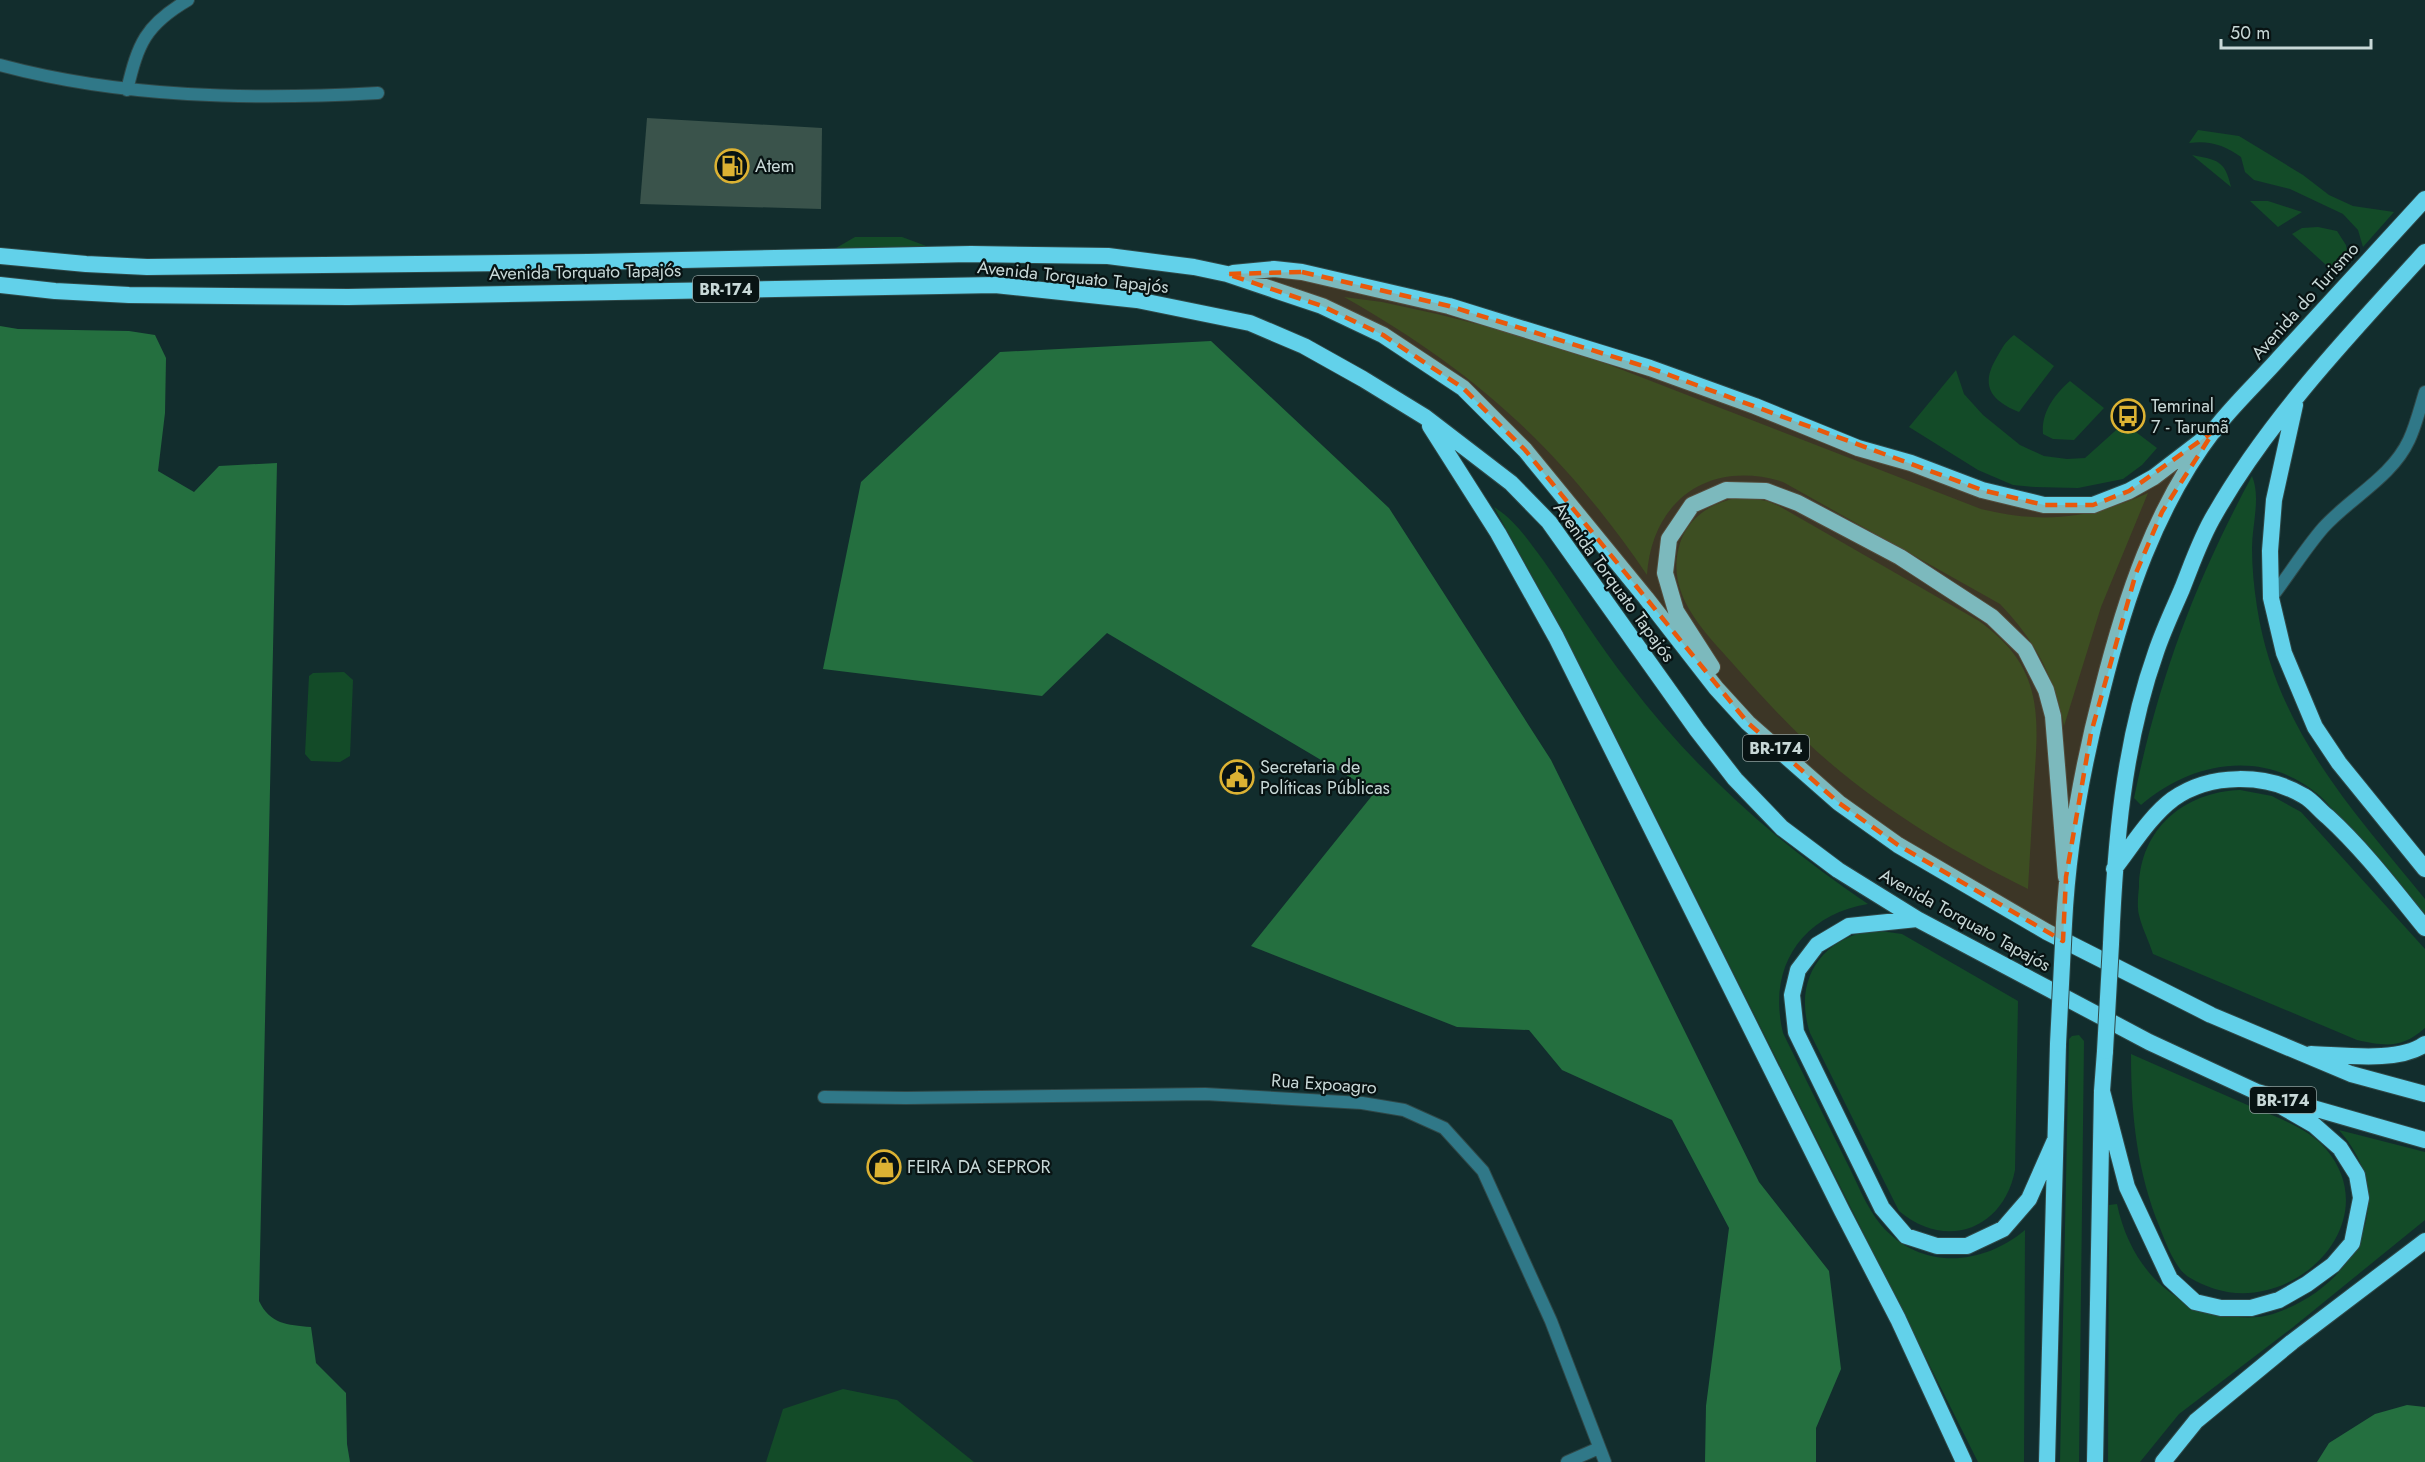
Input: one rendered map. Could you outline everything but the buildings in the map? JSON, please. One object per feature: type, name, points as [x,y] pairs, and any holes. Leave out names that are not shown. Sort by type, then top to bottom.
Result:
[{"type":"highway","name":"Avenida do Turismo","points":[[2214,430],[2425,199]]},
{"type":"highway","name":"Avenida Torquato Tapajós","points":[[0,256],[147,267],[971,254],[1108,255],[1227,274],[1322,306],[1373,330],[1463,388],[1526,450],[1716,688],[1748,723],[1839,803],[1898,845],[2047,932],[2211,1015],[2351,1074],[2425,1094]]},
{"type":"highway","points":[[2095,1462],[2102,1091],[2114,870],[2121,806],[2138,716],[2156,653],[2214,515],[2253,456],[2333,354],[2423,257]]},
{"type":"highway","points":[[1227,274],[1274,270],[1302,272],[1449,306],[1650,368],[1858,447],[1982,490],[2044,505],[2093,505],[2129,491],[2154,477],[2214,430]]},
{"type":"highway","name":"Avenida Torquato Tapajós","points":[[0,285],[129,295],[348,297],[995,285],[1137,300],[1250,323],[1304,346],[1425,417],[1511,483],[1549,522],[1697,730],[1735,779],[1782,828],[1838,870],[1917,919],[2149,1042],[2257,1092],[2425,1140]]},
{"type":"highway","points":[[2297,399],[2274,500],[2270,551],[2271,598],[2284,653],[2315,727],[2339,763],[2425,869]]},
{"type":"highway","points":[[1425,417],[1498,533],[1556,638],[1898,1319],[1964,1462]]},
{"type":"highway","points":[[2047,1462],[2058,1044],[2066,877],[2078,800],[2091,733],[2114,641],[2133,585],[2162,512],[2214,430]]},
{"type":"highway","points":[[1748,723],[1676,610],[1665,573],[1669,539],[1692,505],[1726,490],[1766,491],[1798,503],[1900,557],[1992,617],[2025,649],[2046,690],[2053,716],[2066,877]]},
{"type":"highway","points":[[2114,870],[2148,825],[2172,800],[2196,785],[2235,779],[2270,782],[2305,796],[2384,877],[2425,928]]},
{"type":"highway","points":[[1917,919],[1849,926],[1817,945],[1798,970],[1792,995],[1796,1032],[1882,1208],[1906,1236],[1936,1246],[1967,1246],[2003,1229],[2029,1199],[2055,1140]]},
{"type":"highway","points":[[2300,1054],[2386,1056],[2416,1051],[2425,1044]]},
{"type":"highway","points":[[2102,1091],[2127,1188],[2170,1279],[2195,1302],[2221,1308],[2251,1308],[2279,1300],[2307,1284],[2333,1265],[2352,1243],[2361,1198],[2357,1174],[2340,1148],[2314,1125],[2257,1092]]},
{"type":"highway","points":[[2163,1462],[2196,1421],[2292,1342],[2425,1241]]},
{"type":"street","points":[[127,90],[135,56],[148,31],[156,22],[188,0]]},
{"type":"street","points":[[0,65],[42,76],[127,90],[274,96],[378,93]]},
{"type":"street","points":[[2271,598],[2306,547],[2325,526],[2391,467],[2401,454],[2409,440],[2425,392]]},
{"type":"street","name":"Rua Expoagro","points":[[824,1097],[1205,1094],[1362,1103],[1404,1110],[1444,1128],[1483,1170],[1551,1321],[1605,1462]]},
{"type":"street","points":[[1567,1462],[1599,1448]]},
{"type":"highlighted area","points":[[1302,272],[1449,306],[1650,368],[1982,490],[2044,505],[2093,505],[2129,491],[2214,431],[2162,512],[2136,573],[2091,733],[2066,877],[2063,941],[1898,845],[1839,803],[1748,723],[1525,450],[1463,388],[1383,335],[1322,306],[1227,274]]},
{"type":"green space","points":[[2198,130],[2239,136],[2303,175],[2329,195],[2353,206],[2394,212],[2363,247],[2358,230],[2343,214],[2290,189],[2254,180],[2245,172],[2241,157],[2229,149],[2210,143],[2189,143]]},
{"type":"green space","points":[[2192,155],[2214,160],[2223,166],[2231,187]]},
{"type":"green space","points":[[2250,201],[2268,201],[2302,212],[2278,227]]},
{"type":"green space","points":[[2318,227],[2337,231],[2346,245],[2349,264],[2337,275],[2292,234],[2302,228]]},
{"type":"green space","points":[[855,237],[902,237],[956,257],[824,255]]},
{"type":"green space","points":[[1344,297],[1382,302],[1493,328],[1602,362],[1981,509],[2025,516],[2066,516],[2106,509],[2148,493],[2101,607],[2064,726],[2055,692],[2041,660],[2023,631],[2000,604],[1783,482],[1757,476],[1732,476],[1710,481],[1690,491],[1673,506],[1660,525],[1651,548],[1647,575],[1582,489],[1513,417],[1435,354]]},
{"type":"green space","points":[[0,326],[18,329],[129,331],[155,335],[166,358],[165,413],[158,471],[194,492],[219,466],[277,463],[259,1301],[268,1314],[280,1322],[311,1327],[316,1363],[346,1393],[347,1444],[350,1462],[0,1462]]},
{"type":"green space","points":[[2014,335],[2054,366],[2019,412],[1995,397],[1989,384],[1989,376],[1997,357]]},
{"type":"green space","points":[[1211,341],[1389,508],[1551,760],[1759,1182],[1829,1271],[1841,1369],[1816,1428],[1816,1462],[1705,1462],[1706,1406],[1729,1228],[1672,1120],[1562,1070],[1529,1030],[1457,1027],[1251,946],[1375,792],[1107,633],[1042,696],[823,669],[861,482],[1000,352]]},
{"type":"green space","points":[[1956,370],[1964,394],[1983,415],[2020,445],[2044,456],[2067,459],[2085,458],[2124,423],[2157,448],[2142,465],[2123,479],[2078,488],[2013,485],[1978,470],[1909,427]]},
{"type":"green space","points":[[2070,381],[2104,408],[2074,440],[2053,439],[2043,434],[2044,418],[2054,398]]},
{"type":"green space","points":[[2252,476],[2256,493],[2252,548],[2256,600],[2267,651],[2281,691],[2320,765],[2344,799],[2425,899],[2425,917],[2320,796],[2299,781],[2276,771],[2253,766],[2229,766],[2206,770],[2183,778],[2161,790],[2141,805],[2134,798],[2155,712],[2181,632],[2213,555]]},
{"type":"green space","points":[[1742,497],[1767,501],[1779,506],[1979,621],[2000,638],[2015,656],[2026,674],[2036,713],[2036,758],[2028,889],[1975,862],[1924,831],[1852,781],[1816,751],[1780,715],[1700,625],[1682,595],[1677,579],[1676,561],[1680,543],[1690,525],[1704,511],[1722,502]]},
{"type":"green space","points":[[1494,507],[1515,524],[1543,560],[1618,668],[1655,715],[1710,776],[1802,856],[1868,904],[1845,910],[1825,920],[1808,932],[1795,948],[1785,966],[1780,987],[1779,1009],[1783,1033],[1866,1202],[1881,1225],[1897,1240],[1914,1250],[1933,1256],[1952,1258],[1990,1251],[2025,1230],[2024,1462],[1978,1462],[1565,636]]},
{"type":"green space","points":[[344,672],[353,680],[350,756],[340,762],[311,761],[305,754],[309,676],[313,673]]},
{"type":"green space","points":[[2240,790],[2272,796],[2301,812],[2425,949],[2425,1028],[2416,1035],[2401,1043],[2393,1044],[2376,1044],[2357,1040],[2153,954],[2138,909],[2141,866],[2147,848],[2157,831],[2184,806],[2220,792]]},
{"type":"green space","points":[[1873,930],[1902,934],[2018,1001],[2015,1170],[2009,1190],[1999,1207],[1986,1219],[1970,1228],[1953,1231],[1935,1230],[1917,1223],[1899,1211],[1810,1033],[1805,996],[1808,980],[1815,965],[1838,943],[1854,935]]},
{"type":"green space","points":[[2079,1035],[2084,1041],[2079,1462],[2060,1462],[2069,1039]]},
{"type":"green space","points":[[2131,1054],[2292,1124],[2310,1135],[2326,1149],[2342,1177],[2346,1205],[2339,1232],[2324,1255],[2302,1275],[2275,1288],[2246,1293],[2215,1289],[2183,1273],[2171,1254],[2146,1186],[2134,1121]]},
{"type":"green space","points":[[2339,1130],[2425,1152],[2425,1220],[2292,1328],[2179,1414],[2140,1462],[2108,1462],[2109,1205],[2117,1204],[2130,1244],[2153,1277],[2167,1290],[2184,1301],[2223,1315],[2248,1318],[2273,1314],[2302,1301],[2327,1284],[2347,1263],[2360,1238],[2367,1212],[2367,1185],[2358,1157]]},
{"type":"green space","points":[[843,1389],[897,1400],[974,1462],[766,1462],[783,1409]]},
{"type":"green space","points":[[2407,1405],[2425,1407],[2425,1462],[2317,1462],[2329,1443],[2375,1414]]},
{"type":"place","name":"Atem","points":[[732,166]]},
{"type":"place","name":"Temrinal 7 - Tarumã","points":[[2128,416]]},
{"type":"place","name":"Secretaria de Políticas Públicas","points":[[1237,777]]},
{"type":"place","name":"FEIRA DA SEPROR","points":[[884,1167]]}]
